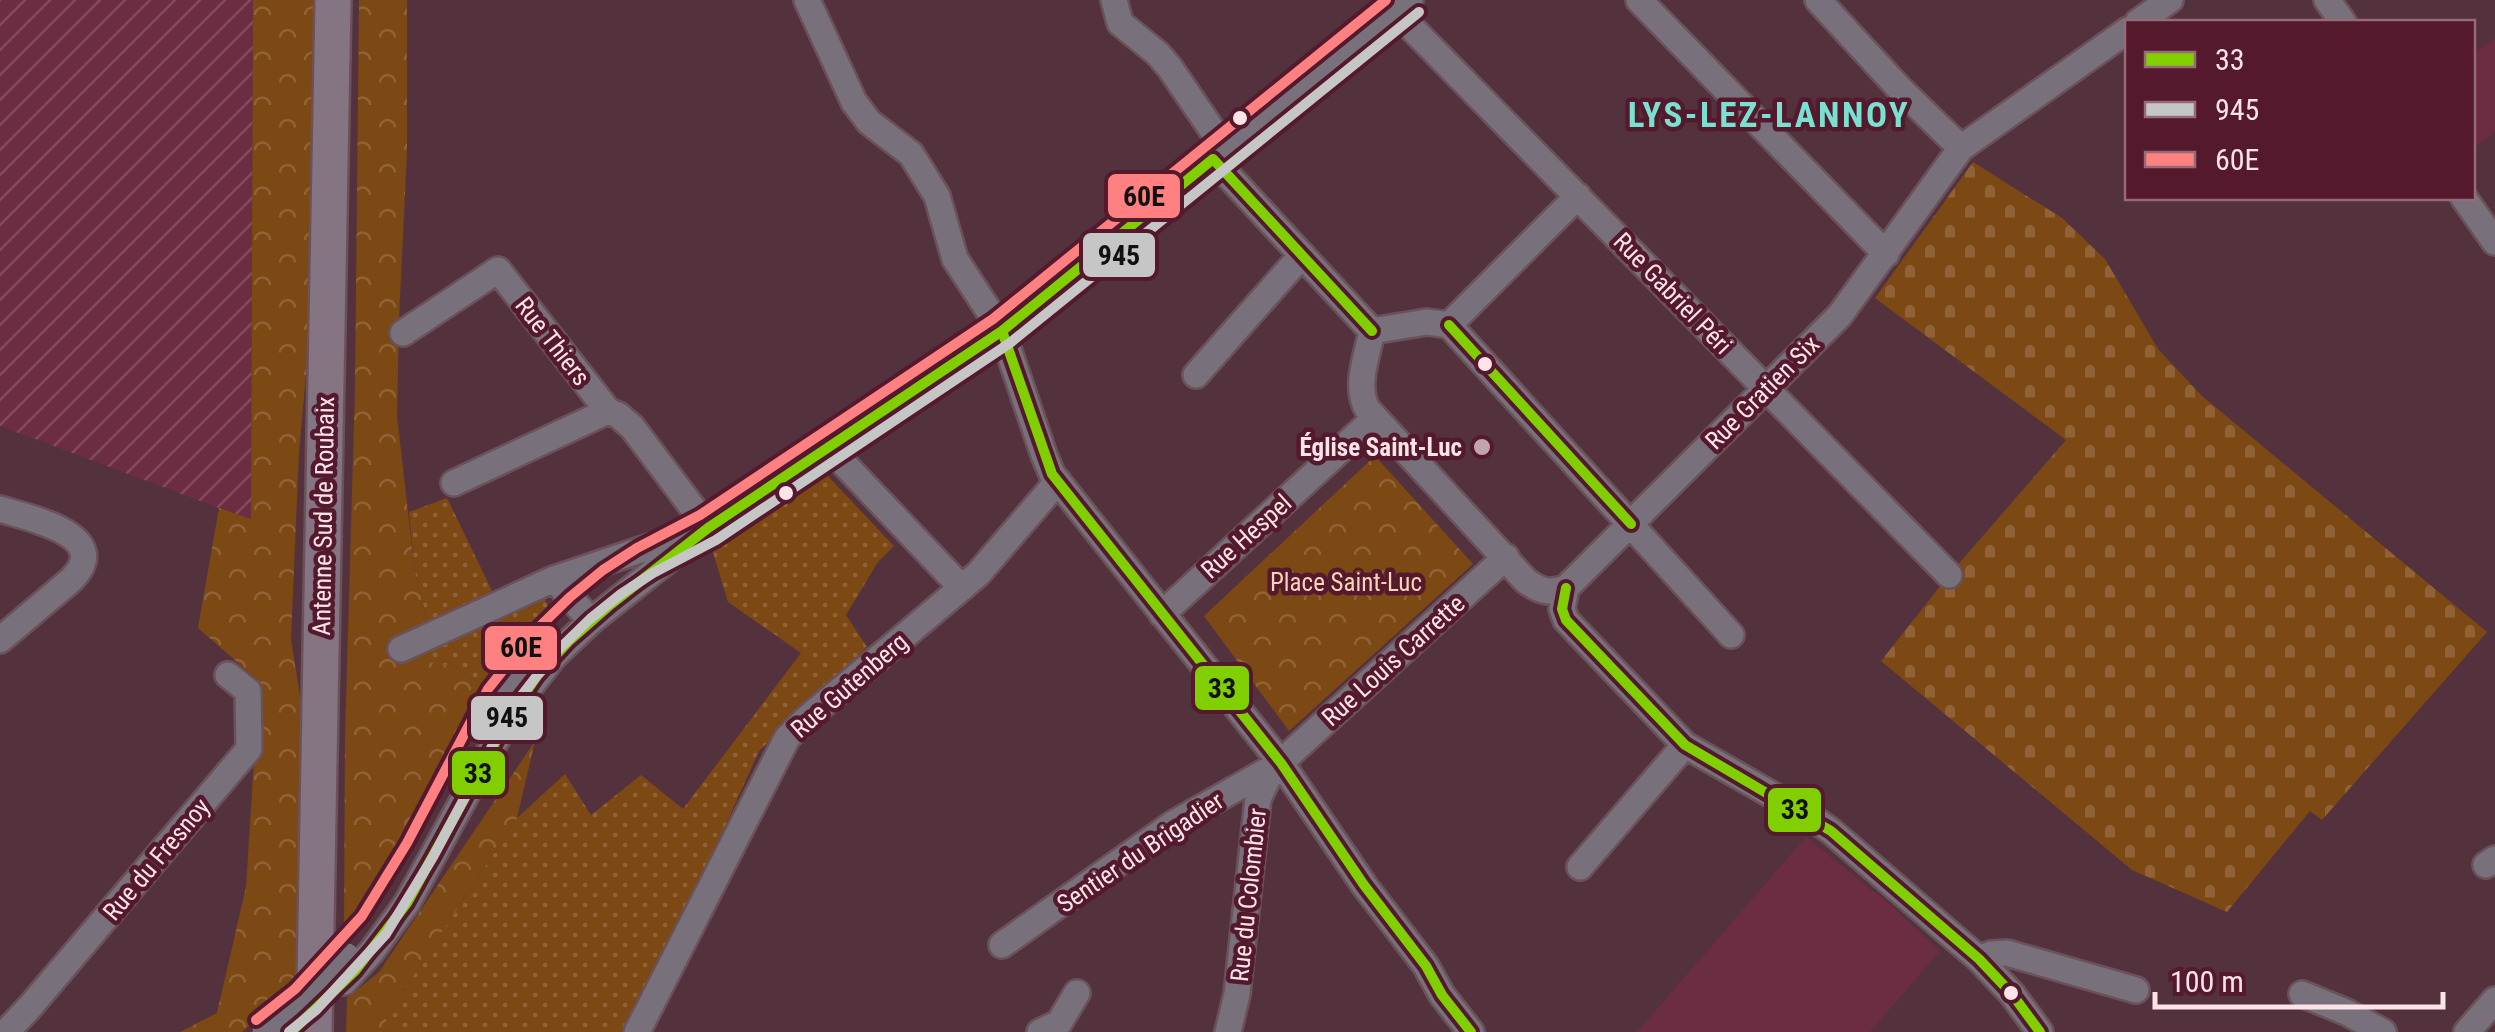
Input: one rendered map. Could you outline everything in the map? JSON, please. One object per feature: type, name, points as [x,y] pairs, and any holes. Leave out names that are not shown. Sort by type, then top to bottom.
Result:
[{"type":"highway","name":"Antenne Sud de Roubaix","points":[[314,1032],[333,0]]},
{"type":"highway","name":"Antenne Sud de Roubaix","points":[[328,1032],[346,0]]},
{"type":"street","points":[[807,0],[862,114],[916,160],[940,204],[955,259],[1002,331],[1044,455],[1058,481],[1281,764],[1470,1032]]},
{"type":"street","points":[[1114,0],[1120,23],[1170,68],[1219,154],[1302,255],[1372,331]]},
{"type":"street","points":[[1638,0],[1886,254]]},
{"type":"street","points":[[1818,0],[1898,88],[1962,148]]},
{"type":"street","points":[[2141,20],[2170,0]]},
{"type":"street","points":[[291,1032],[346,969],[398,888],[501,697],[544,644],[586,614],[612,582],[708,528],[1002,331],[1403,6]]},
{"type":"street","name":"Rue Gabriel Péri","points":[[1403,6],[1578,196],[1949,575]]},
{"type":"street","name":"Rue Gratien Six","points":[[1566,588],[1840,315],[1962,148],[2125,32]]},
{"type":"street","points":[[1449,325],[1578,196]]},
{"type":"street","points":[[2465,200],[2495,242]]},
{"type":"street","points":[[1196,375],[1302,255]]},
{"type":"street","name":"Rue Thiers","points":[[403,333],[498,270],[608,412],[632,426],[708,528]]},
{"type":"street","points":[[1372,331],[1427,322],[1449,325],[1732,635]]},
{"type":"street","points":[[1372,331],[1361,392],[1375,418],[1536,589],[1546,592],[1566,588],[1562,608],[1566,620],[1685,746],[1814,819],[1979,959],[2040,1032]]},
{"type":"street","name":"Rue Thiers","points":[[454,484],[608,412]]},
{"type":"street","name":"Rue Hespel","points":[[1162,614],[1375,418]]},
{"type":"street","points":[[828,447],[962,588]]},
{"type":"street","name":"Rue Gutenberg","points":[[636,1032],[787,738],[962,588],[1058,481]]},
{"type":"street","points":[[0,508],[68,532],[79,543],[82,559],[71,580],[0,640]]},
{"type":"street","points":[[401,650],[554,578],[708,528]]},
{"type":"street","name":"Rue Louis Carrette","points":[[1281,764],[1506,556]]},
{"type":"street","points":[[554,578],[586,614]]},
{"type":"street","name":"Rue du Fresnoy","points":[[6,1032],[250,749],[248,691],[228,675]]},
{"type":"street","points":[[1580,867],[1685,746]]},
{"type":"street","name":"Sentier du Brigadier","points":[[1002,946],[1173,824],[1281,764]]},
{"type":"street","name":"Rue du Colombier","points":[[1228,1032],[1236,994],[1258,799],[1268,778],[1281,764]]},
{"type":"street","points":[[1979,959],[2007,952],[2136,990]]},
{"type":"street","points":[[265,1032],[346,969]]},
{"type":"street","points":[[1040,1032],[1059,1024],[1077,992]]},
{"type":"street","points":[[2302,994],[2383,1032]]},
{"type":"street","points":[[2467,1032],[2495,1000]]},
{"type":"shaded area","points":[[0,0],[253,0],[251,520],[0,426]]},
{"type":"shaded area","points":[[2495,38],[2495,132],[2475,147],[2475,53]]},
{"type":"shaded area","points":[[1806,837],[1940,951],[1870,1032],[1637,1032]]},
{"type":"green space","points":[[253,0],[317,0],[314,286],[299,452],[291,639],[309,754],[305,976],[242,1032],[180,1032],[217,1013],[246,887],[259,681],[198,628],[219,508],[251,519]]},
{"type":"green space","points":[[359,0],[407,0],[407,152],[397,416],[415,573],[428,623],[423,661],[455,666],[494,692],[437,803],[376,899],[344,934],[355,388]]},
{"type":"green space","points":[[1973,162],[2062,218],[2105,259],[2158,349],[2202,396],[2487,632],[2322,820],[2310,811],[2227,912],[2132,870],[1881,661],[1949,575],[2066,440],[1875,298]]},
{"type":"green space","name":"Place Saint-Luc","points":[[1375,456],[1473,564],[1289,731],[1204,616]]},
{"type":"green space","points":[[825,473],[894,546],[878,562],[846,615],[867,647],[759,751],[705,871],[622,1032],[387,1032],[386,1017],[517,818],[565,774],[591,815],[641,775],[683,809],[801,653],[728,602],[712,549]]},
{"type":"green space","points":[[447,498],[494,595],[538,581],[553,620],[494,692],[455,666],[422,662],[428,623],[415,573],[409,512]]},
{"type":"green space","points":[[535,741],[517,818],[386,1017],[387,1032],[346,1032],[347,998],[379,972]]},
{"type":"transit line","name":"60E","points":[[256,1020],[295,989],[362,916],[407,843],[488,689],[531,635],[570,597],[603,570],[700,515],[993,319],[1386,0]]},
{"type":"transit line","name":"945","points":[[289,1032],[316,1010],[386,934],[433,857],[514,705],[554,654],[590,619],[621,594],[716,540],[1010,343],[1419,12]]},
{"type":"transit line","name":"33","points":[[1213,159],[1372,331]]},
{"type":"transit line","name":"33","points":[[291,1032],[355,971],[407,903],[511,714],[537,676],[569,641],[708,528],[1002,331],[1213,159]]},
{"type":"transit line","name":"33","points":[[1449,325],[1631,524]]},
{"type":"transit line","name":"33","points":[[1002,331],[1052,474],[1281,763],[1471,1032]]},
{"type":"transit line","name":"33","points":[[1566,588],[1562,609],[1566,620],[1685,745],[1831,831],[1979,959],[2040,1032]]},
{"type":"place","name":"Église Saint-Luc","points":[[1482,447]]},
{"type":"district","name":"LYS-LEZ-LANNOY","points":[[1769,115]]}]
